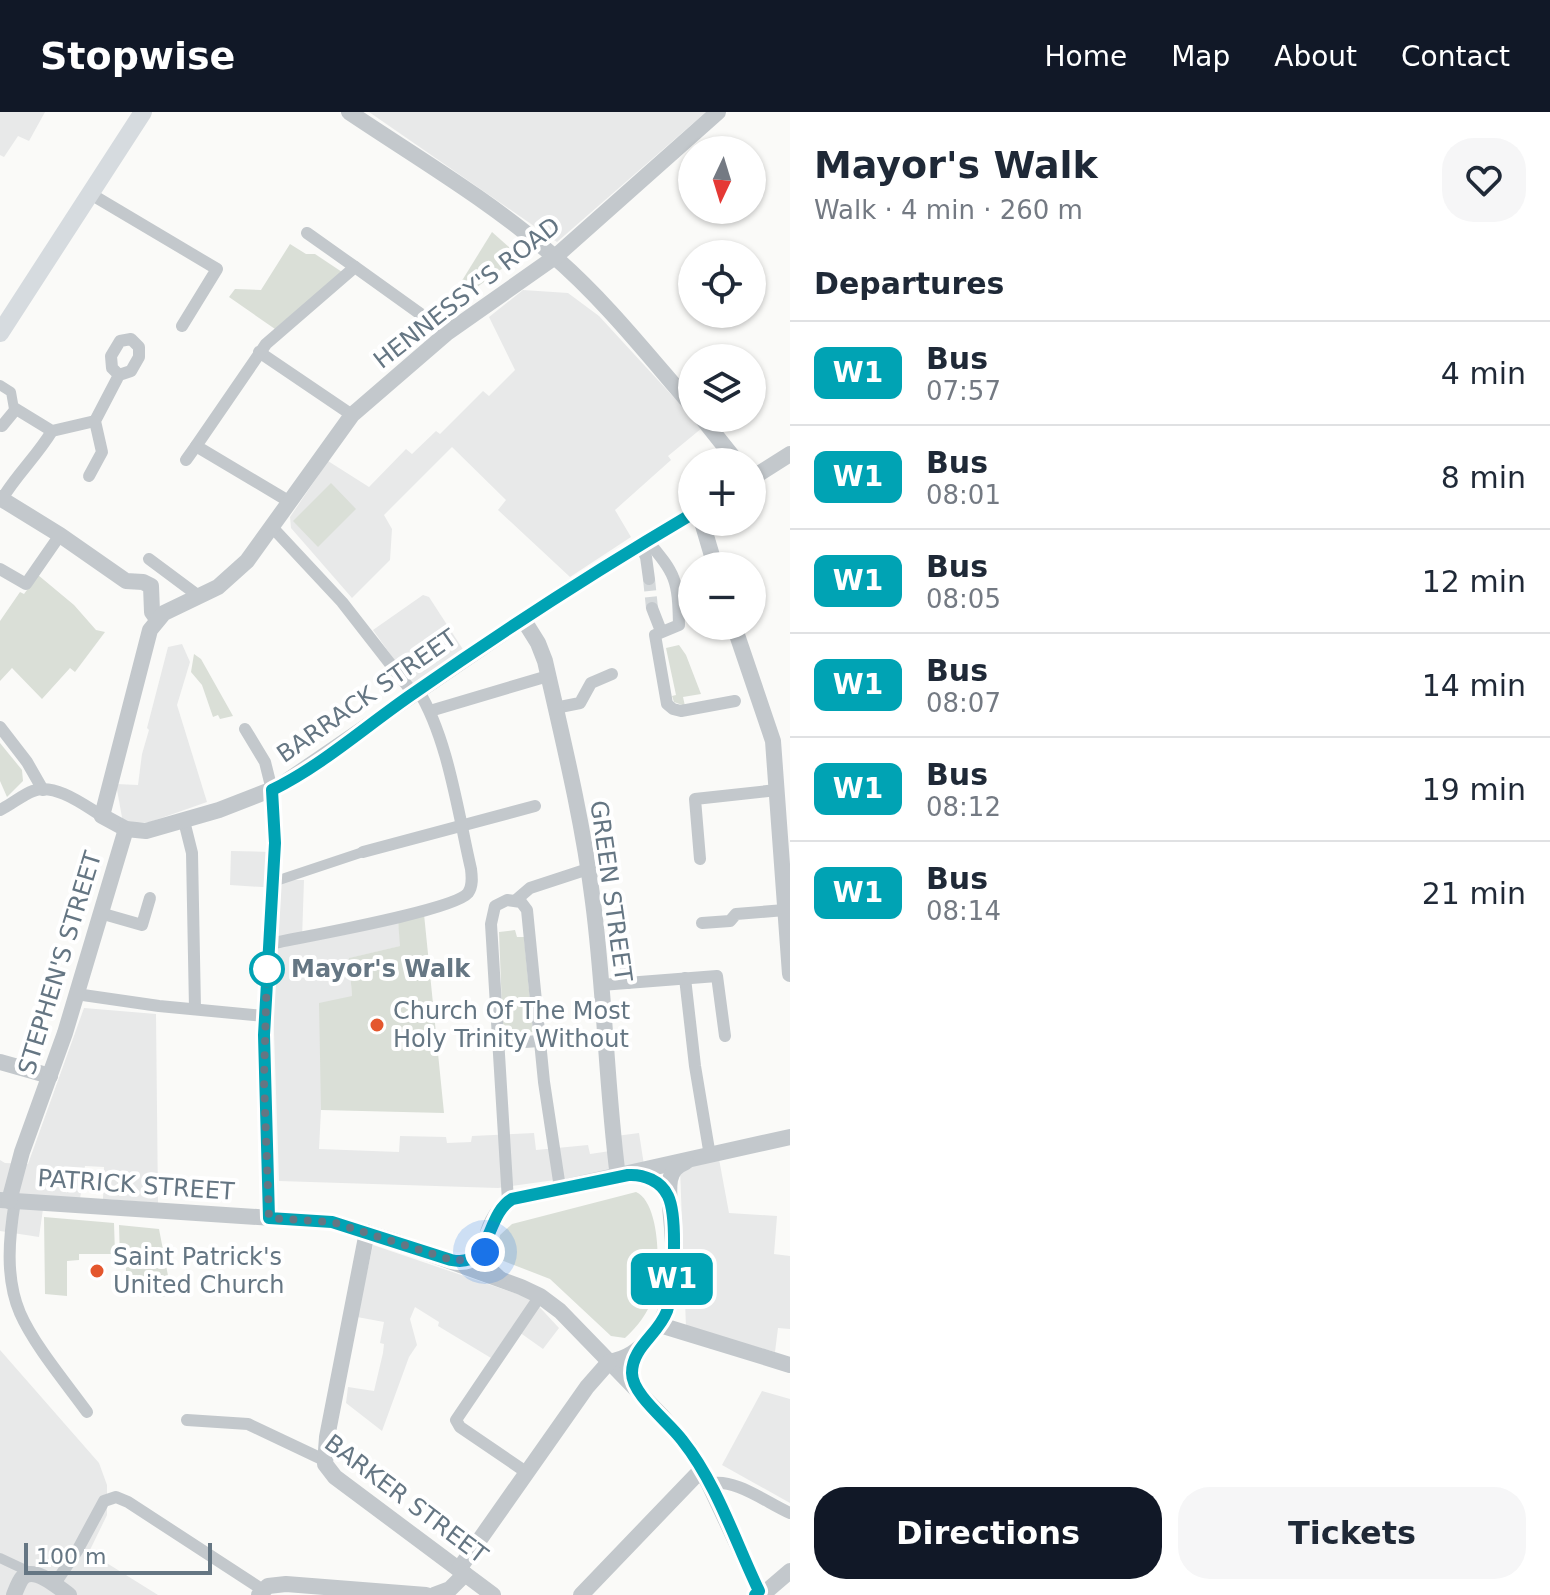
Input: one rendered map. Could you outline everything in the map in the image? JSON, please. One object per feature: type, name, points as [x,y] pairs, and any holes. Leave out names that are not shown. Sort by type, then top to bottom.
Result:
[{"type":"main road","points":[[0,333],[143,112]]},
{"type":"street","points":[[349,112],[514,225],[555,257],[678,390]]},
{"type":"street","name":"HENNESSY'S ROAD","points":[[157,619],[200,597],[247,561],[352,415],[447,333],[555,257],[718,112]]},
{"type":"street","points":[[89,193],[217,269],[182,326]]},
{"type":"street","points":[[307,233],[447,333]]},
{"type":"street","points":[[186,460],[259,352],[355,267]]},
{"type":"street","points":[[259,352],[352,415]]},
{"type":"street","points":[[89,476],[102,452],[95,421],[119,375]]},
{"type":"street","points":[[0,385],[11,392],[14,409],[2,426]]},
{"type":"street","points":[[14,409],[52,431],[95,421]]},
{"type":"street","points":[[52,431],[37,455],[18,473],[1,498],[126,581],[151,586],[152,612],[157,619],[150,630],[102,816]]},
{"type":"street","points":[[713,432],[726,448]]},
{"type":"street","points":[[196,446],[290,502]]},
{"type":"street","points":[[766,469],[790,454]]},
{"type":"street","name":"BARRACK STREET","points":[[126,829],[146,831],[184,821],[272,790],[523,619],[678,522]]},
{"type":"street","points":[[269,944],[442,907],[464,897],[471,887],[472,875],[440,737],[430,711],[374,641],[272,527]]},
{"type":"street","points":[[0,569],[26,584],[60,535]]},
{"type":"street","points":[[644,543],[649,579]]},
{"type":"street","points":[[644,543],[675,577],[679,625],[655,635],[667,704],[681,711],[735,701]]},
{"type":"street","points":[[149,559],[200,597]]},
{"type":"street","points":[[652,608],[661,631]]},
{"type":"street","name":"GREEN STREET","points":[[523,619],[541,649],[588,869],[601,985],[608,1090],[623,1176]]},
{"type":"street","points":[[739,640],[772,737],[781,785],[790,974]]},
{"type":"street","points":[[555,708],[580,703],[591,683],[612,674]]},
{"type":"street","points":[[430,711],[548,676]]},
{"type":"street","points":[[0,727],[27,762],[43,790]]},
{"type":"street","points":[[245,729],[265,762],[275,819],[264,1016],[269,1218]]},
{"type":"street","points":[[700,859],[695,799],[781,785]]},
{"type":"street","points":[[0,810],[30,793],[43,790],[69,797],[126,829]]},
{"type":"street","points":[[273,882],[363,852],[535,806]]},
{"type":"street","points":[[184,821],[192,853],[195,1009]]},
{"type":"street","name":"STEPHEN'S STREET","points":[[8,1201],[126,829]]},
{"type":"street","points":[[508,1201],[491,915],[500,902],[516,900],[530,888],[588,869]]},
{"type":"street","points":[[100,913],[142,925],[150,898]]},
{"type":"street","points":[[516,900],[524,904],[528,917],[539,1041],[560,1188]]},
{"type":"street","points":[[702,923],[730,921],[736,914],[785,910]]},
{"type":"street","points":[[624,950],[628,983]]},
{"type":"street","points":[[601,985],[717,976],[725,1036]]},
{"type":"street","points":[[685,978],[710,1156]]},
{"type":"street","points":[[76,994],[264,1016]]},
{"type":"street","points":[[497,1044],[539,1041]]},
{"type":"street","points":[[0,1062],[50,1076]]},
{"type":"street","points":[[451,1260],[460,1262],[472,1259],[482,1251],[495,1216],[508,1201],[790,1137]]},
{"type":"street","points":[[637,1391],[632,1371],[635,1356],[660,1325],[668,1308],[672,1283],[671,1176],[677,1166],[686,1162]]},
{"type":"street","points":[[623,1176],[643,1176],[657,1183],[670,1202]]},
{"type":"street","points":[[8,1201],[11,1281],[17,1306],[27,1327],[87,1412]]},
{"type":"street","name":"PATRICK STREET","points":[[8,1201],[324,1221],[451,1260],[540,1296],[560,1311],[678,1434],[705,1477],[760,1594]]},
{"type":"street","points":[[324,1460],[367,1232]]},
{"type":"street","points":[[486,1244],[488,1267],[501,1279]]},
{"type":"street","points":[[526,1472],[463,1429],[456,1420],[540,1296]]},
{"type":"street","points":[[660,1325],[790,1365]]},
{"type":"street","points":[[434,1595],[450,1589],[526,1472],[587,1387],[609,1362],[627,1358],[640,1348]]},
{"type":"street","name":"BARKER STREET","points":[[187,1420],[245,1423],[324,1460],[335,1477],[493,1595]]},
{"type":"street","points":[[581,1595],[705,1477],[732,1484],[790,1513]]},
{"type":"street","points":[[54,1585],[77,1551],[99,1509],[109,1498],[123,1500],[261,1592],[276,1585],[294,1584],[426,1595]]},
{"type":"street","points":[[0,1558],[69,1595]]},
{"type":"street","points":[[760,1594],[790,1571]]},
{"type":"street","points":[[14,1595],[31,1576]]},
{"type":"shaded area","points":[[0,112],[45,112],[29,141],[18,136],[4,157],[0,155]]},
{"type":"shaded area","points":[[369,112],[706,112],[557,242]]},
{"type":"shaded area","points":[[492,232],[519,256],[442,313]]},
{"type":"shaded area","points":[[290,244],[306,254],[315,254],[342,272],[275,329],[229,297],[235,289],[261,290]]},
{"type":"shaded area","points":[[523,290],[568,293],[599,316],[678,402],[678,432],[697,432],[668,456],[671,460],[615,510],[631,537],[570,577],[498,510],[506,500],[452,447],[384,515],[392,529],[390,560],[352,598],[291,528],[290,517],[328,461],[369,487],[406,449],[412,454],[436,431],[440,434],[483,391],[489,396],[515,370],[489,317]]},
{"type":"shaded area","points":[[331,483],[356,509],[318,547],[293,521]]},
{"type":"shaded area","points":[[38,575],[74,605],[96,630],[105,632],[75,672],[70,668],[42,699],[12,668],[0,681],[0,621],[20,592],[24,594]]},
{"type":"shaded area","points":[[423,595],[429,597],[464,651],[413,686],[373,630]]},
{"type":"shaded area","points":[[182,644],[190,662],[177,705],[207,802],[150,822],[123,823],[116,784],[138,785],[147,728],[168,647]]},
{"type":"shaded area","points":[[679,645],[701,694],[683,697],[685,706],[674,702],[672,696],[676,695],[666,648]]},
{"type":"shaded area","points":[[194,654],[201,659],[233,716],[213,717],[202,685],[191,672]]},
{"type":"shaded area","points":[[0,743],[22,770],[23,781],[7,797],[0,781]]},
{"type":"shaded area","points":[[231,851],[272,852],[271,880],[304,880],[302,939],[398,920],[401,946],[350,958],[352,996],[321,1110],[319,1149],[399,1152],[400,1136],[446,1137],[447,1143],[471,1142],[472,1136],[534,1133],[536,1150],[588,1145],[590,1154],[617,1150],[616,1136],[639,1133],[644,1165],[498,1188],[279,1181],[273,1004],[278,888],[230,885]]},
{"type":"shaded area","points":[[424,914],[444,1113],[321,1110],[319,1003],[352,996],[349,958],[400,946],[398,920]]},
{"type":"shaded area","points":[[515,930],[517,937],[524,937],[533,1032],[503,1034],[499,932]]},
{"type":"shaded area","points":[[84,1008],[156,1014],[158,1203],[103,1199],[104,1167],[85,1166],[78,1212],[43,1209],[39,1237],[0,1231],[0,1160],[28,1164]]},
{"type":"shaded area","points":[[719,1159],[729,1213],[777,1216],[774,1254],[790,1256],[790,1329],[778,1328],[775,1352],[686,1327],[680,1169]]},
{"type":"shaded area","points":[[636,1192],[644,1199],[654,1224],[658,1257],[656,1286],[648,1308],[625,1338],[611,1336],[550,1279],[496,1258],[500,1235],[512,1224]]},
{"type":"shaded area","points":[[44,1217],[114,1223],[115,1254],[79,1254],[79,1260],[67,1261],[67,1296],[45,1294]]},
{"type":"shaded area","points":[[119,1225],[159,1229],[170,1286],[164,1297],[142,1293],[142,1276],[126,1276],[126,1266],[120,1260]]},
{"type":"shaded area","points":[[373,1245],[532,1299],[559,1328],[543,1349],[512,1327],[491,1358],[438,1326],[439,1322],[415,1307],[410,1319],[417,1345],[409,1357],[382,1431],[346,1403],[348,1387],[374,1391],[383,1353],[384,1344],[380,1343],[384,1322],[357,1317]]},
{"type":"shaded area","points":[[0,1350],[99,1463],[107,1485],[107,1515],[89,1552],[158,1595],[0,1595]]},
{"type":"shaded area","points":[[762,1391],[790,1399],[790,1503],[722,1465]]},
{"type":"tunnel","points":[[649,579],[652,608]]},
{"type":"bus line","name":"W1","points":[[678,522],[544,605],[272,790],[275,843],[264,1016],[269,1218],[332,1222],[460,1262],[476,1257],[482,1251],[498,1211],[512,1199],[635,1174],[657,1183],[670,1202],[673,1248],[670,1301],[657,1329],[635,1356],[632,1380],[637,1391],[689,1448],[759,1591],[755,1595]]},
{"type":"place","name":"Mayor's Walk","points":[[267,969]]},
{"type":"place","name":"Church Of The Most Holy Trinity Without","points":[[377,1025]]},
{"type":"place","name":"Saint Patrick's United Church","points":[[97,1271]]},
{"type":"route","points":[[267,969],[264,1080],[269,1218],[332,1222],[460,1262],[476,1257],[486,1244],[485,1252]]}]
